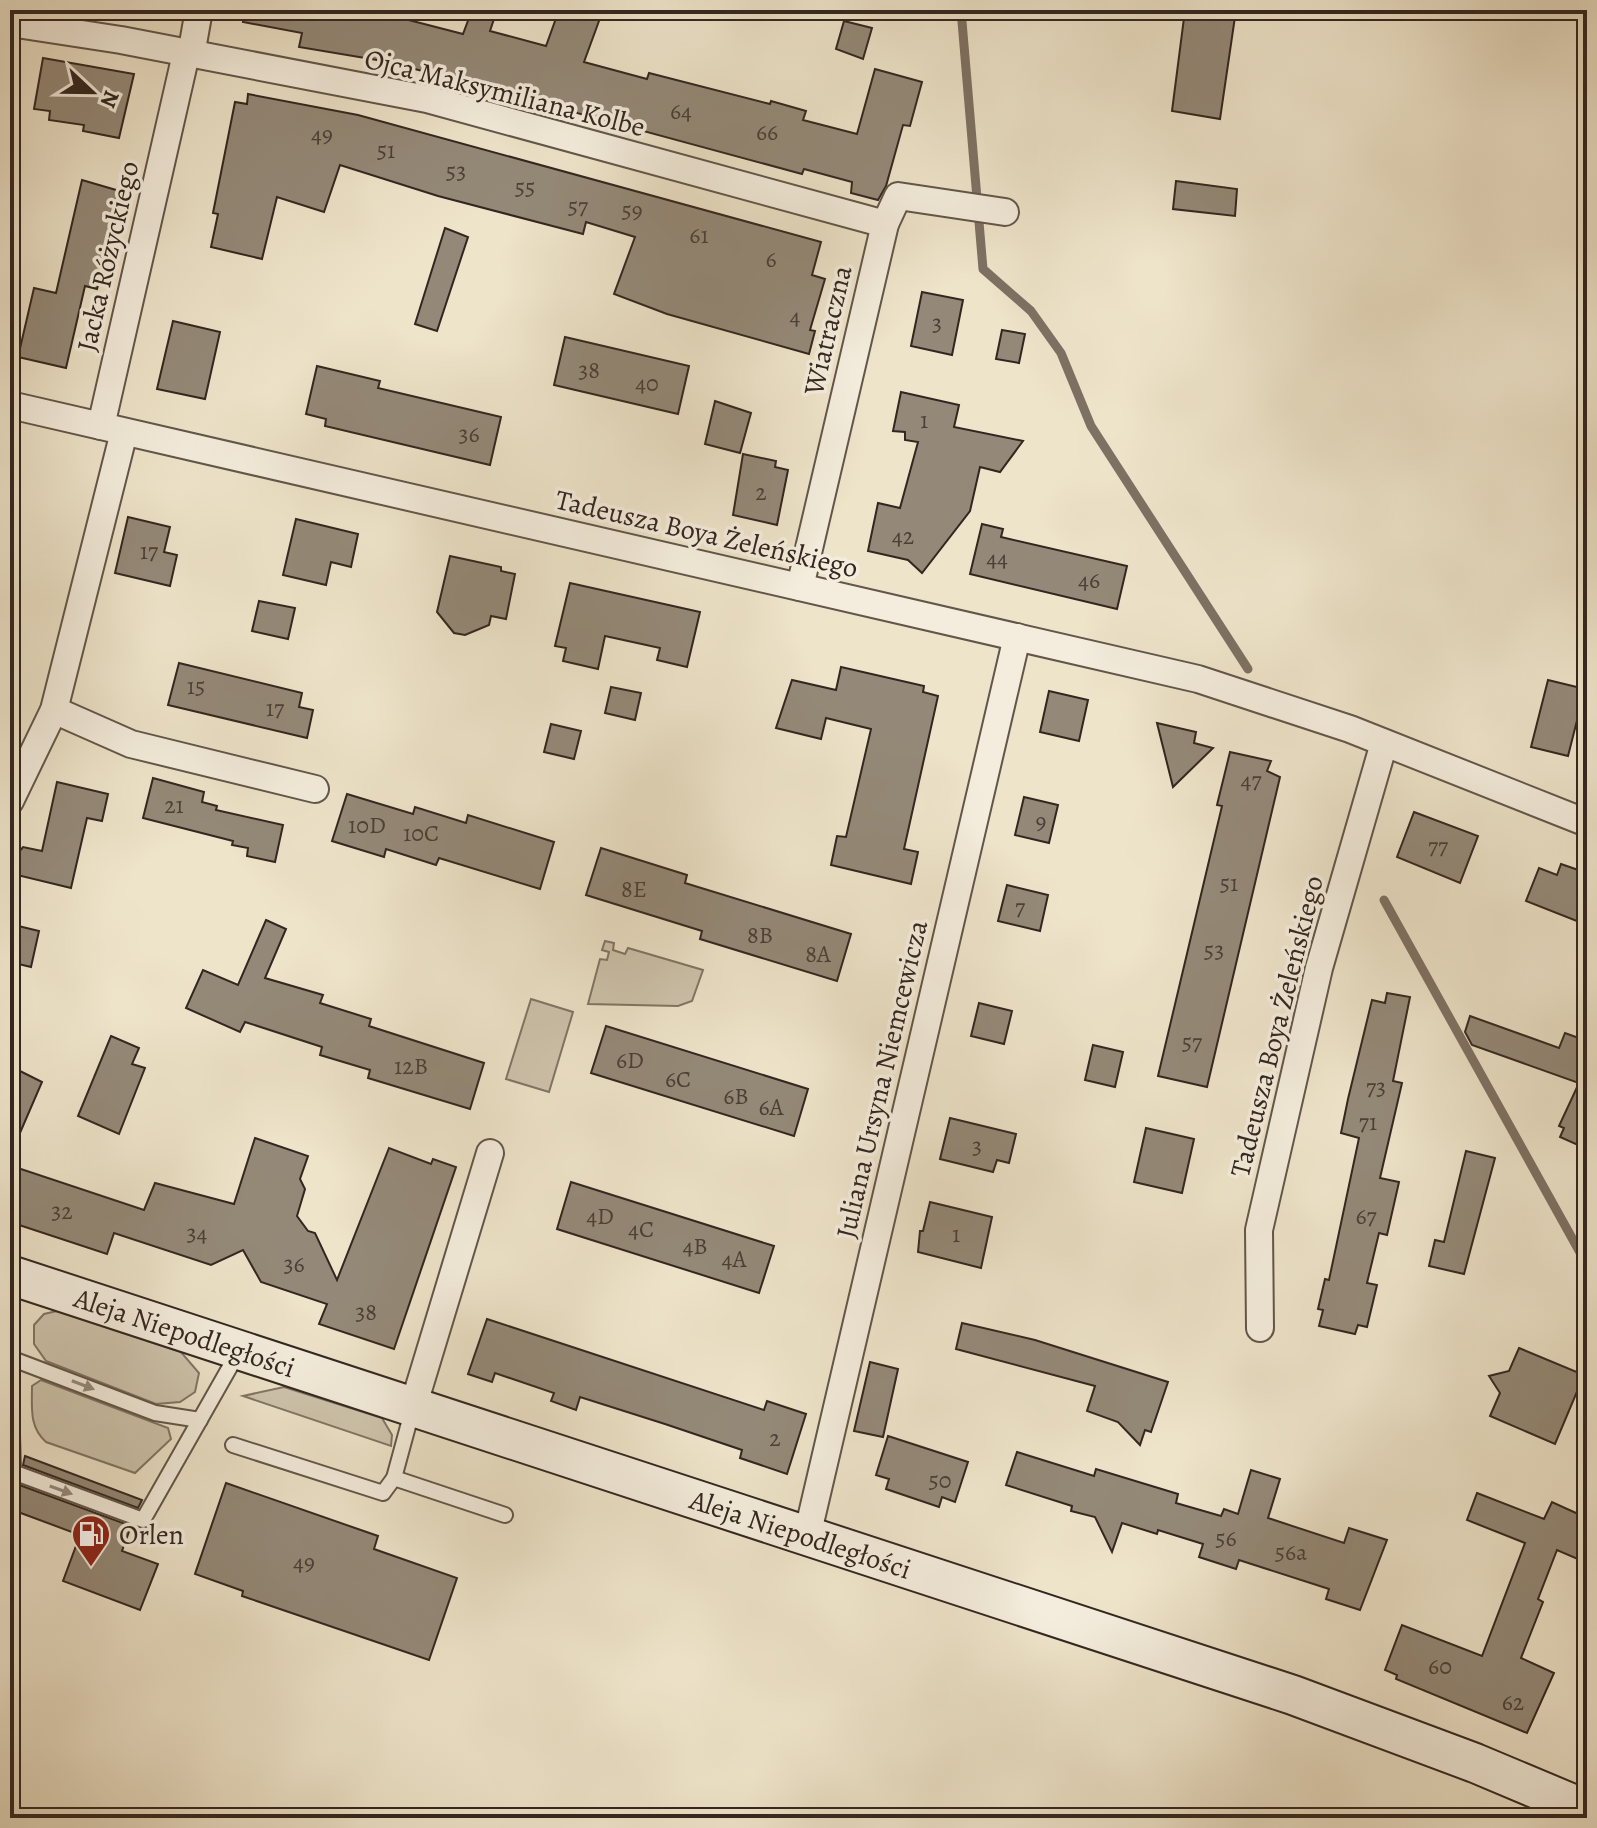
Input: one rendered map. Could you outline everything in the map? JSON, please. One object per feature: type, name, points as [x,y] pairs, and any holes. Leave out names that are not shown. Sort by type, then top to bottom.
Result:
[{"type":"street","name":"Jacka Różyckiego","points":[[10,801],[54,710],[199,10]]},
{"type":"street","name":"Ojca Maksymiliana Kolbe","points":[[10,23],[427,99],[885,224]]},
{"type":"street","name":"Wiatraczna","points":[[800,587],[885,224],[898,196],[1005,212]]},
{"type":"street","name":"Tadeusza Boya Żeleńskiego","points":[[10,405],[1198,679],[1384,743],[1587,823]]},
{"type":"street","name":"Juliana Ursyna Niemcewicza","points":[[807,1536],[1017,637]]},
{"type":"street","points":[[54,710],[131,744],[315,789]]},
{"type":"street","name":"Tadeusza Boya Żeleńskiego","points":[[1260,1328],[1259,1230],[1319,968],[1384,743]]},
{"type":"street","points":[[413,1407],[490,1153]]},
{"type":"street","name":"Aleja Niepodległości","points":[[10,1275],[1307,1700],[1475,1763],[1587,1810]]},
{"type":"lane","points":[[200,1420],[155,1413],[10,1360],[13,1472],[143,1520],[200,1420],[239,1350]]},
{"type":"lane","points":[[233,1445],[383,1493],[394,1478],[413,1407]]},
{"type":"lane","points":[[394,1478],[505,1515]]},
{"type":"shaded area","points":[[605,941],[614,943],[613,950],[625,954],[628,948],[703,970],[692,1001],[678,1006],[588,1004],[600,959],[607,960],[609,952],[602,950]]},
{"type":"shaded area","points":[[531,999],[573,1012],[549,1092],[506,1079]]},
{"type":"shaded area","points":[[57,1311],[181,1352],[199,1373],[195,1392],[180,1402],[156,1404],[46,1361],[34,1344],[34,1325],[44,1314]]},
{"type":"shaded area","points":[[41,1380],[168,1428],[171,1439],[135,1473],[46,1442],[34,1423],[32,1409],[32,1386]]},
{"type":"shaded area","points":[[284,1387],[382,1418],[392,1435],[391,1446],[243,1396]]},
{"type":"building","points":[[244,10],[370,10],[463,34],[472,10],[497,10],[490,31],[546,46],[559,10],[603,10],[584,62],[647,79],[649,73],[770,104],[771,101],[806,111],[803,120],[857,134],[875,69],[922,82],[910,126],[903,125],[886,186],[878,200],[851,193],[852,182],[804,169],[802,174],[389,62],[299,47],[302,33],[243,22]]},
{"type":"building","points":[[1185,10],[1236,10],[1220,119],[1172,111]]},
{"type":"building","points":[[844,21],[872,28],[863,59],[836,49]]},
{"type":"building","points":[[43,58],[134,74],[119,138],[83,131],[84,125],[49,120],[50,111],[34,109]]},
{"type":"building","points":[[248,94],[358,115],[821,242],[812,275],[825,279],[810,330],[815,331],[809,354],[667,314],[614,294],[635,237],[586,222],[583,234],[438,196],[340,165],[324,212],[277,197],[262,259],[211,247],[218,214],[213,213],[235,102],[247,104]]},
{"type":"building","points":[[82,180],[123,192],[97,289],[85,286],[66,368],[18,357],[34,288],[56,293]]},
{"type":"building","points":[[1176,181],[1237,189],[1235,216],[1173,209]]},
{"type":"building","points":[[445,228],[468,237],[437,331],[415,324]]},
{"type":"building","points":[[922,292],[963,300],[952,355],[911,346]]},
{"type":"building","points":[[173,321],[220,332],[205,399],[157,389]]},
{"type":"building","points":[[1002,330],[1025,334],[1019,363],[996,359]]},
{"type":"building","points":[[565,337],[689,366],[678,414],[554,385]]},
{"type":"building","points":[[317,366],[380,381],[378,388],[501,417],[490,465],[325,426],[326,419],[306,414]]},
{"type":"building","points":[[901,392],[959,405],[954,427],[1023,441],[1000,472],[980,467],[970,511],[922,573],[908,560],[868,551],[878,503],[900,508],[918,442],[905,440],[905,432],[893,431]]},
{"type":"building","points":[[715,401],[751,413],[740,453],[705,444]]},
{"type":"building","points":[[743,454],[776,461],[775,467],[788,470],[777,525],[733,515]]},
{"type":"building","points":[[128,517],[170,527],[164,552],[177,555],[170,586],[115,573]]},
{"type":"building","points":[[296,519],[358,534],[351,567],[331,562],[326,585],[283,575]]},
{"type":"building","points":[[982,524],[1003,529],[1001,537],[1127,566],[1117,609],[970,574]]},
{"type":"building","points":[[450,556],[501,567],[501,571],[515,574],[506,619],[491,616],[489,625],[465,635],[454,633],[437,612]]},
{"type":"building","points":[[570,583],[700,612],[687,667],[657,660],[660,648],[605,636],[598,669],[563,661],[566,648],[555,646]]},
{"type":"building","points":[[259,601],[295,608],[288,639],[252,631]]},
{"type":"building","points":[[179,663],[302,693],[299,707],[313,710],[307,738],[168,705]]},
{"type":"building","points":[[841,667],[924,686],[923,692],[938,696],[904,849],[918,852],[911,884],[831,865],[837,836],[846,837],[871,729],[826,718],[821,739],[776,728],[792,680],[836,690]]},
{"type":"building","points":[[1548,680],[1585,689],[1568,756],[1531,747]]},
{"type":"building","points":[[611,687],[641,693],[635,720],[605,713]]},
{"type":"building","points":[[1049,691],[1088,700],[1079,741],[1040,732]]},
{"type":"building","points":[[1157,723],[1196,732],[1194,743],[1213,748],[1173,787]]},
{"type":"building","points":[[551,724],[581,731],[574,759],[544,752]]},
{"type":"building","points":[[1230,752],[1271,761],[1267,771],[1280,777],[1207,1087],[1158,1076],[1222,806],[1217,805]]},
{"type":"building","points":[[153,778],[204,792],[202,802],[217,806],[216,810],[283,825],[275,862],[247,856],[248,848],[232,845],[233,841],[143,818]]},
{"type":"building","points":[[57,782],[108,794],[102,821],[87,818],[71,888],[17,875],[13,859],[23,847],[42,851]]},
{"type":"building","points":[[347,794],[413,814],[415,807],[466,823],[468,815],[554,842],[540,889],[439,858],[436,865],[386,849],[384,857],[332,841]]},
{"type":"building","points":[[1024,797],[1058,805],[1049,843],[1015,835]]},
{"type":"building","points":[[1414,812],[1478,836],[1460,883],[1397,857]]},
{"type":"building","points":[[601,848],[687,875],[685,883],[851,934],[837,981],[700,939],[702,931],[586,895]]},
{"type":"building","points":[[1561,864],[1587,873],[1587,925],[1526,901],[1539,868],[1557,875]]},
{"type":"building","points":[[1007,885],[1048,895],[1040,931],[998,921]]},
{"type":"building","points":[[266,920],[286,929],[265,978],[323,995],[320,1003],[371,1019],[369,1026],[484,1063],[470,1109],[368,1078],[370,1070],[320,1055],[322,1047],[245,1022],[240,1032],[186,1008],[203,970],[238,985]]},
{"type":"building","points":[[10,924],[39,931],[31,967],[10,962]]},
{"type":"building","points":[[1387,993],[1410,997],[1393,1081],[1402,1083],[1380,1178],[1399,1182],[1387,1235],[1379,1233],[1367,1283],[1377,1285],[1367,1327],[1358,1325],[1355,1334],[1319,1326],[1323,1310],[1318,1309],[1325,1279],[1329,1280],[1359,1138],[1341,1133],[1348,1099],[1372,1000],[1385,1003]]},
{"type":"building","points":[[979,1003],[1012,1011],[1004,1044],[971,1036]]},
{"type":"building","points":[[1470,1016],[1559,1048],[1565,1033],[1587,1041],[1587,1149],[1560,1137],[1564,1128],[1559,1126],[1579,1083],[1472,1045],[1465,1032]]},
{"type":"building","points":[[606,1026],[808,1089],[794,1136],[591,1073]]},
{"type":"building","points":[[111,1036],[139,1048],[132,1064],[145,1068],[119,1134],[78,1116]]},
{"type":"building","points":[[1093,1045],[1123,1052],[1115,1087],[1085,1080]]},
{"type":"building","points":[[10,1066],[42,1082],[10,1156]]},
{"type":"building","points":[[950,1118],[1016,1134],[1009,1163],[997,1160],[993,1172],[940,1159]]},
{"type":"building","points":[[1146,1128],[1194,1139],[1182,1193],[1134,1182]]},
{"type":"building","points":[[255,1138],[308,1156],[300,1179],[305,1189],[297,1216],[308,1231],[315,1233],[337,1280],[389,1148],[431,1164],[433,1159],[456,1167],[394,1349],[319,1324],[327,1304],[261,1282],[243,1250],[211,1265],[114,1233],[107,1254],[10,1222],[10,1192],[18,1168],[144,1210],[155,1183],[234,1204]]},
{"type":"building","points":[[1466,1151],[1495,1158],[1464,1274],[1429,1266],[1435,1240],[1444,1242]]},
{"type":"building","points":[[571,1182],[774,1246],[759,1293],[557,1229]]},
{"type":"building","points":[[930,1202],[992,1217],[981,1268],[918,1252],[920,1231],[923,1231]]},
{"type":"building","points":[[487,1319],[764,1410],[767,1401],[806,1414],[787,1474],[740,1458],[742,1450],[580,1397],[576,1410],[551,1401],[554,1393],[495,1373],[492,1382],[468,1374]]},
{"type":"building","points":[[962,1323],[1035,1340],[1168,1382],[1151,1432],[1145,1430],[1140,1445],[1118,1422],[1087,1411],[1095,1386],[956,1349]]},
{"type":"building","points":[[1519,1348],[1584,1375],[1555,1444],[1490,1416],[1500,1393],[1489,1376],[1509,1371]]},
{"type":"building","points":[[870,1362],[898,1369],[883,1437],[854,1431]]},
{"type":"building","points":[[888,1436],[968,1462],[955,1502],[942,1497],[939,1507],[886,1489],[889,1479],[876,1475]]},
{"type":"building","points":[[1017,1452],[1094,1476],[1096,1469],[1178,1494],[1176,1503],[1221,1516],[1224,1509],[1238,1514],[1251,1470],[1280,1479],[1268,1518],[1344,1543],[1349,1528],[1387,1540],[1360,1610],[1326,1599],[1329,1589],[1239,1560],[1236,1569],[1199,1557],[1203,1544],[1158,1530],[1157,1534],[1122,1523],[1112,1552],[1095,1517],[1071,1511],[1072,1506],[1006,1485]]},
{"type":"building","points":[[25,1456],[142,1500],[138,1508],[23,1465]]},
{"type":"building","points":[[14,1483],[131,1526],[122,1551],[158,1564],[140,1610],[63,1581],[80,1535],[10,1509]]},
{"type":"building","points":[[226,1483],[378,1536],[374,1549],[457,1578],[429,1660],[242,1596],[243,1591],[195,1574]]},
{"type":"building","points":[[1477,1493],[1544,1519],[1552,1502],[1587,1518],[1587,1563],[1557,1550],[1538,1599],[1543,1602],[1521,1658],[1554,1673],[1527,1733],[1396,1679],[1397,1675],[1385,1670],[1402,1625],[1482,1656],[1525,1543],[1467,1520]]},
{"type":"waterway","points":[[961,10],[983,269],[1031,311],[1061,353],[1091,426],[1248,669]]},
{"type":"waterway","points":[[1384,900],[1587,1265]]},
{"type":"place","name":"Orlen","points":[[91,1568]]}]
